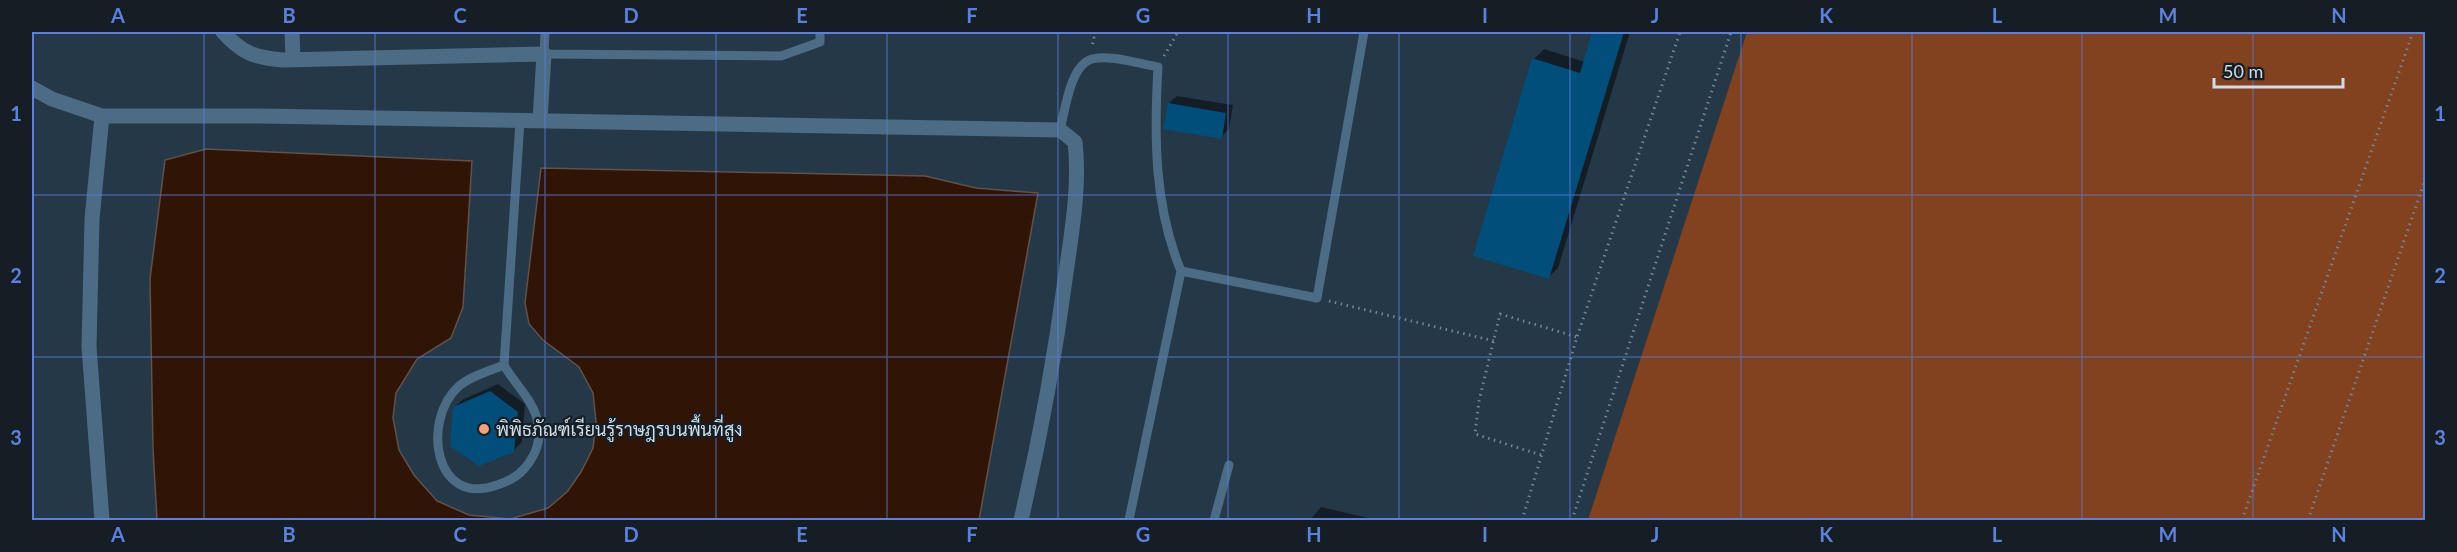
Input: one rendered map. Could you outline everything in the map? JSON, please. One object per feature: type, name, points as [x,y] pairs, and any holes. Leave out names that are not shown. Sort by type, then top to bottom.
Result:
[{"type":"street","points":[[223,32],[235,46],[259,58],[544,54],[540,122]]},
{"type":"street","points":[[292,32],[293,59]]},
{"type":"street","points":[[32,88],[52,99],[102,116],[1060,130],[1075,142],[1077,163],[1073,218],[1057,337],[1021,520]]},
{"type":"street","points":[[102,116],[92,219],[89,347],[102,520]]},
{"type":"lane","points":[[546,32],[544,54],[781,56],[820,42],[820,32]]},
{"type":"lane","points":[[1181,271],[1317,298],[1364,32]]},
{"type":"lane","points":[[1060,130],[1071,86],[1080,67],[1090,59],[1102,57],[1158,67],[1155,118],[1161,202],[1171,248],[1181,271],[1129,520]]},
{"type":"lane","points":[[504,365],[476,376],[459,386],[446,402],[440,418],[437,439],[440,457],[446,471],[457,483],[471,490],[487,489],[508,481],[520,473],[538,450],[537,418],[504,365],[520,121]]},
{"type":"lane","points":[[1214,520],[1229,465]]},
{"type":"path","points":[[1158,67],[1178,32]]},
{"type":"path","points":[[1522,520],[1577,337],[1680,32]]},
{"type":"path","points":[[1572,520],[1731,32]]},
{"type":"path","points":[[2242,520],[2413,32]]},
{"type":"path","points":[[2308,520],[2426,177]]},
{"type":"path","points":[[1317,298],[1494,340]]},
{"type":"path","points":[[1541,455],[1475,434],[1479,401],[1500,314],[1577,337]]},
{"type":"shaded area","points":[[1747,32],[2425,32],[2425,520],[1588,520]]},
{"type":"shaded area","points":[[206,149],[472,161],[463,307],[451,338],[417,359],[396,393],[393,418],[399,450],[414,475],[437,501],[469,515],[510,519],[548,508],[567,492],[581,472],[593,448],[596,422],[593,393],[579,367],[543,340],[529,324],[525,303],[541,168],[925,176],[976,188],[1038,193],[979,520],[157,520],[153,449],[150,279],[165,160]]},
{"type":"building","points":[[1592,32],[1624,32],[1549,279],[1473,256],[1532,58],[1580,73]]},
{"type":"building","points":[[1168,103],[1226,113],[1222,139],[1163,129]]},
{"type":"building","name":"พิพิธภัณฑ์เรียนรู้ราษฎรบนพื้นที่สูง","points":[[490,391],[518,412],[514,452],[479,466],[450,446],[453,407]]},
{"type":"place","name":"พิพิธภัณฑ์เรียนรู้ราษฎรบนพื้นที่สูง","points":[[484,429]]}]
